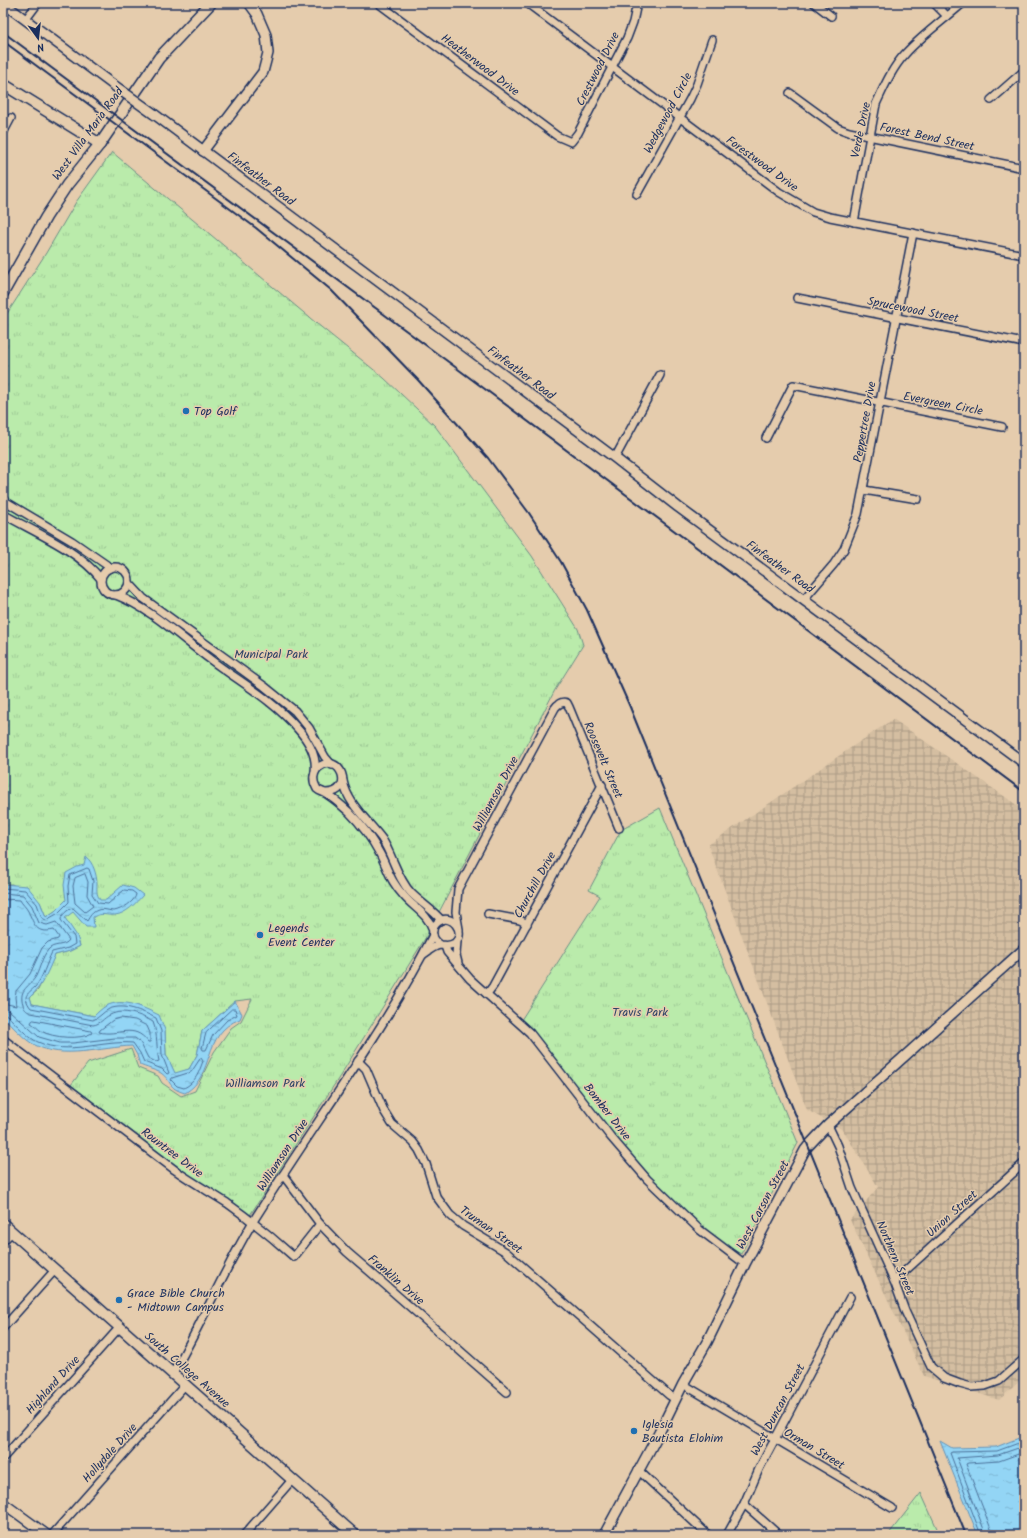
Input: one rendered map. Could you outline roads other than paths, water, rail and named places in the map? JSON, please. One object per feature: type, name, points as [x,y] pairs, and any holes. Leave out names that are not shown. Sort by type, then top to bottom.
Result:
[{"type":"main road","name":"West Villa Maria Road","points":[[3,293],[46,217],[67,186],[100,144],[159,58],[211,3]]},
{"type":"main road","points":[[3,84],[100,144]]},
{"type":"main road","name":"South College Avenue","points":[[3,1224],[355,1535]]},
{"type":"street","name":"Finfeather Road","points":[[3,3],[615,458],[678,507],[1024,763]]},
{"type":"street","points":[[26,19],[38,3]]},
{"type":"street","points":[[203,151],[263,72],[268,54],[266,35],[257,14],[249,3]]},
{"type":"street","name":"Heatherwood Drive","points":[[378,3],[557,136],[571,142]]},
{"type":"street","name":"Forestwood Drive","points":[[527,3],[779,192],[813,212],[854,222],[1024,255]]},
{"type":"street","name":"Crestwood Drive","points":[[571,142],[578,133],[627,38],[633,22],[637,3]]},
{"type":"street","points":[[814,3],[831,16]]},
{"type":"street","points":[[934,3],[947,16]]},
{"type":"street","name":"Verde Drive","points":[[854,222],[876,104],[894,68],[904,54],[963,3]]},
{"type":"street","name":"Wedgewood Circle","points":[[637,194],[690,99],[697,84],[712,40]]},
{"type":"street","points":[[991,100],[1024,71]]},
{"type":"street","name":"Forest Bend Street","points":[[790,93],[838,128],[870,137],[1024,168]]},
{"type":"street","points":[[3,133],[11,118]]},
{"type":"street","name":"Peppertree Drive","points":[[804,599],[834,564],[844,549],[858,514],[864,490],[879,403],[913,234]]},
{"type":"street","name":"Sprucewood Street","points":[[797,298],[1024,343]]},
{"type":"street","points":[[615,458],[660,375]]},
{"type":"street","name":"Evergreen Circle","points":[[766,438],[793,385],[1002,427]]},
{"type":"street","points":[[864,490],[918,499]]},
{"type":"street","points":[[3,500],[72,541],[111,568]]},
{"type":"street","points":[[3,514],[79,557],[92,568],[101,579],[102,586],[106,592],[128,600],[146,610],[280,710],[298,729],[314,753],[316,762],[314,776],[317,789],[326,793],[353,816],[378,850],[391,880],[405,898],[426,916],[431,924],[434,939],[443,946]]},
{"type":"street","points":[[101,579],[104,572],[111,568],[120,568],[124,570],[129,578],[129,583],[125,591],[116,595]]},
{"type":"street","points":[[129,583],[143,598],[295,711],[309,728],[325,757],[340,770],[346,794],[381,839],[402,881],[411,893],[443,920],[454,922],[459,928],[460,933],[457,941],[456,955],[459,966]]},
{"type":"street","name":"Roosevelt Street","points":[[564,702],[567,703],[569,707],[619,828]]},
{"type":"street","name":"Williamson Drive","points":[[459,928],[456,912],[458,889],[555,708],[559,703],[564,702]]},
{"type":"street","points":[[315,771],[322,765],[332,764]]},
{"type":"street","points":[[326,793],[335,791],[339,788],[343,780]]},
{"type":"street","name":"Churchill Drive","points":[[487,994],[493,986],[602,785]]},
{"type":"street","name":"Williamson Drive","points":[[443,920],[456,903]]},
{"type":"street","points":[[488,914],[520,920],[527,924]]},
{"type":"street","points":[[433,933],[434,926],[443,920]]},
{"type":"street","name":"Williamson Drive","points":[[173,1373],[253,1222],[358,1061],[422,955],[433,933]]},
{"type":"street","points":[[422,955],[443,946],[450,946],[457,941]]},
{"type":"street","name":"Bomber Drive","points":[[443,946],[470,978],[530,1033],[610,1136],[647,1179],[700,1230],[745,1264]]},
{"type":"street","name":"West Carson Street","points":[[604,1535],[683,1384],[707,1342],[745,1264],[805,1150],[828,1125],[1024,949]]},
{"type":"street","name":"Rountree Drive","points":[[3,1039],[175,1170],[253,1222],[294,1257],[320,1224]]},
{"type":"street","name":"Truman Street","points":[[358,1061],[366,1069],[384,1111],[392,1124],[420,1150],[436,1196],[450,1215],[463,1226],[506,1252],[675,1399]]},
{"type":"street","name":"Northern Street","points":[[828,1125],[838,1146],[852,1188],[931,1367],[944,1378],[960,1384],[971,1387],[985,1386],[999,1381],[1024,1359]]},
{"type":"street","name":"Union Street","points":[[894,1281],[1024,1163]]},
{"type":"street","name":"Franklin Drive","points":[[283,1175],[320,1224],[346,1252],[507,1392]]},
{"type":"street","points":[[3,1242],[12,1232]]},
{"type":"street","points":[[3,1328],[55,1270]]},
{"type":"street","name":"West Duncan Street","points":[[727,1535],[744,1504],[759,1469],[850,1297]]},
{"type":"street","name":"Highland Drive","points":[[3,1458],[119,1328]]},
{"type":"street","name":"Orman Street","points":[[683,1384],[892,1508]]},
{"type":"street","name":"Hollydale Drive","points":[[52,1535],[185,1385]]},
{"type":"street","points":[[638,1470],[708,1535]]},
{"type":"street","points":[[244,1535],[292,1480]]},
{"type":"street","points":[[3,1503],[47,1535]]},
{"type":"street","points":[[744,1504],[779,1535]]},
{"type":"water","points":[[86,857],[91,862],[94,869],[97,880],[97,894],[100,900],[106,900],[123,885],[134,888],[143,895],[134,905],[123,913],[115,915],[102,914],[93,917],[94,927],[86,927],[73,912],[65,918],[77,936],[80,946],[70,951],[55,955],[42,983],[30,997],[32,1004],[94,1016],[106,1006],[127,1003],[134,1004],[159,1015],[165,1030],[166,1054],[175,1073],[189,1069],[197,1055],[202,1031],[235,1001],[242,1014],[240,1019],[228,1026],[219,1034],[201,1076],[195,1085],[185,1093],[175,1089],[161,1073],[140,1065],[132,1046],[83,1052],[58,1052],[31,1043],[3,1017],[3,884],[27,886],[40,902],[46,917],[55,911],[66,900],[64,885],[66,873],[84,865]]},
{"type":"water","points":[[1024,1436],[1024,1535],[978,1535],[940,1441],[952,1448],[996,1447]]},
{"type":"railway","points":[[3,32],[466,375],[1024,792]]},
{"type":"railway","points":[[3,41],[256,228],[331,290],[418,380],[488,458],[529,513],[561,562],[587,610],[630,707],[966,1535]]},
{"type":"place","name":"Top Golf","points":[[186,411]]},
{"type":"place","name":"Legends Event Center","points":[[260,935]]},
{"type":"place","name":"Grace Bible Church - Midtown Campus","points":[[119,1300]]},
{"type":"place","name":"Iglesia Bautista Elohim","points":[[634,1431]]},
{"type":"park label","name":"Municipal Park","points":[[271,654]]},
{"type":"park label","name":"Travis Park","points":[[640,1012]]},
{"type":"park label","name":"Williamson Park","points":[[265,1083]]}]
